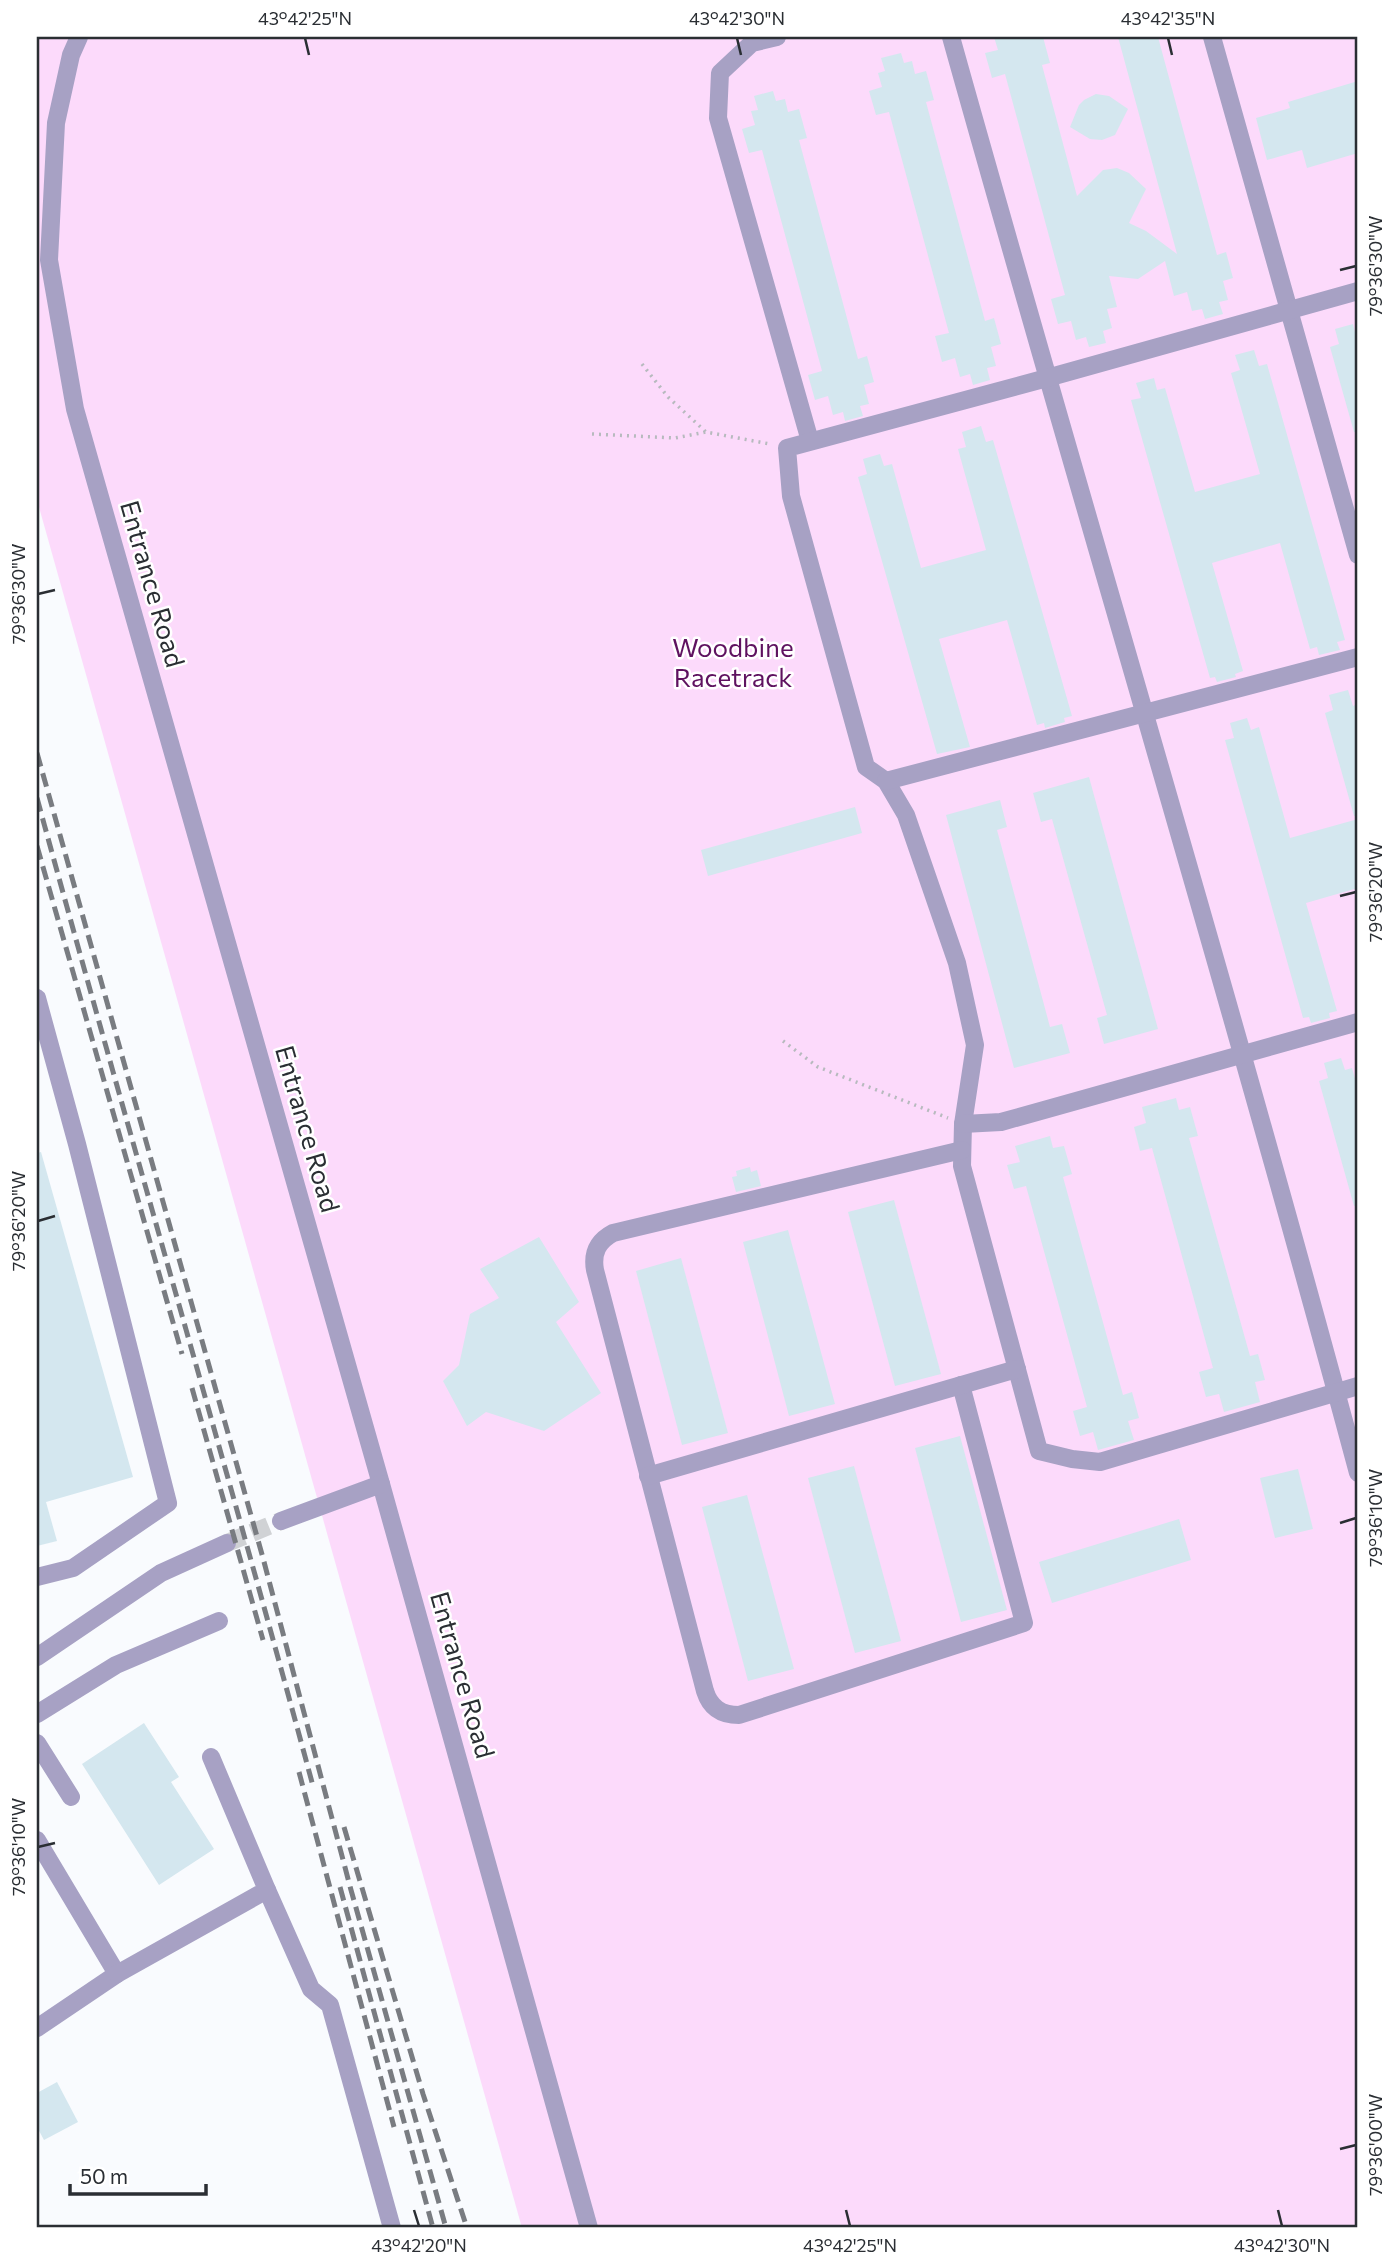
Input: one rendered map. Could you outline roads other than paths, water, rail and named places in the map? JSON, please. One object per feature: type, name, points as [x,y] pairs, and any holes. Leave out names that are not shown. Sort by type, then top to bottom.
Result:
[{"type":"street","name":"Entrance Road","points":[[79,37],[71,55],[56,123],[49,260],[75,409],[381,1484],[589,2228]]},
{"type":"street","points":[[776,37],[752,43],[720,73],[718,118],[810,441]]},
{"type":"street","points":[[951,37],[1046,379],[1145,713],[1358,1473]]},
{"type":"street","points":[[1212,37],[1358,555]]},
{"type":"street","points":[[1358,291],[1046,379],[786,448],[791,496],[866,767],[886,781],[906,815],[957,962],[975,1045],[963,1124],[962,1166],[1039,1451],[1072,1460],[1100,1462],[1358,1386]]},
{"type":"street","points":[[886,781],[1358,657]]},
{"type":"street","points":[[37,998],[78,1144],[168,1503],[73,1568],[37,1577]]},
{"type":"street","points":[[963,1124],[1001,1122],[1358,1022]]},
{"type":"street","points":[[961,1385],[1024,1623],[739,1715],[721,1712],[708,1699],[595,1270],[595,1252],[605,1237],[613,1233],[962,1150]]},
{"type":"street","points":[[648,1476],[1017,1368]]},
{"type":"street","points":[[281,1521],[381,1484]]},
{"type":"street","points":[[37,1657],[161,1573],[227,1543]]},
{"type":"street","points":[[37,1714],[116,1665],[219,1621]]},
{"type":"street","points":[[37,1743],[71,1797]]},
{"type":"street","points":[[211,1757],[311,1989],[330,2006],[392,2228]]},
{"type":"street","points":[[37,1840],[117,1974]]},
{"type":"street","points":[[37,2028],[117,1974],[267,1890]]},
{"type":"tunnel","points":[[227,1543],[281,1521]]},
{"type":"railway","points":[[37,753],[263,1558],[351,1890],[446,2228]]},
{"type":"railway","points":[[37,798],[313,1786]]},
{"type":"railway","points":[[37,846],[182,1354]]},
{"type":"railway","points":[[192,1388],[263,1640]]},
{"type":"railway","points":[[299,1772],[394,2127]]},
{"type":"railway","points":[[344,1827],[423,2094],[467,2228]]},
{"type":"railway","points":[[340,1887],[433,2228]]},
{"type":"park label","name":"Woodbine Racetrack","points":[[733,663]]}]
